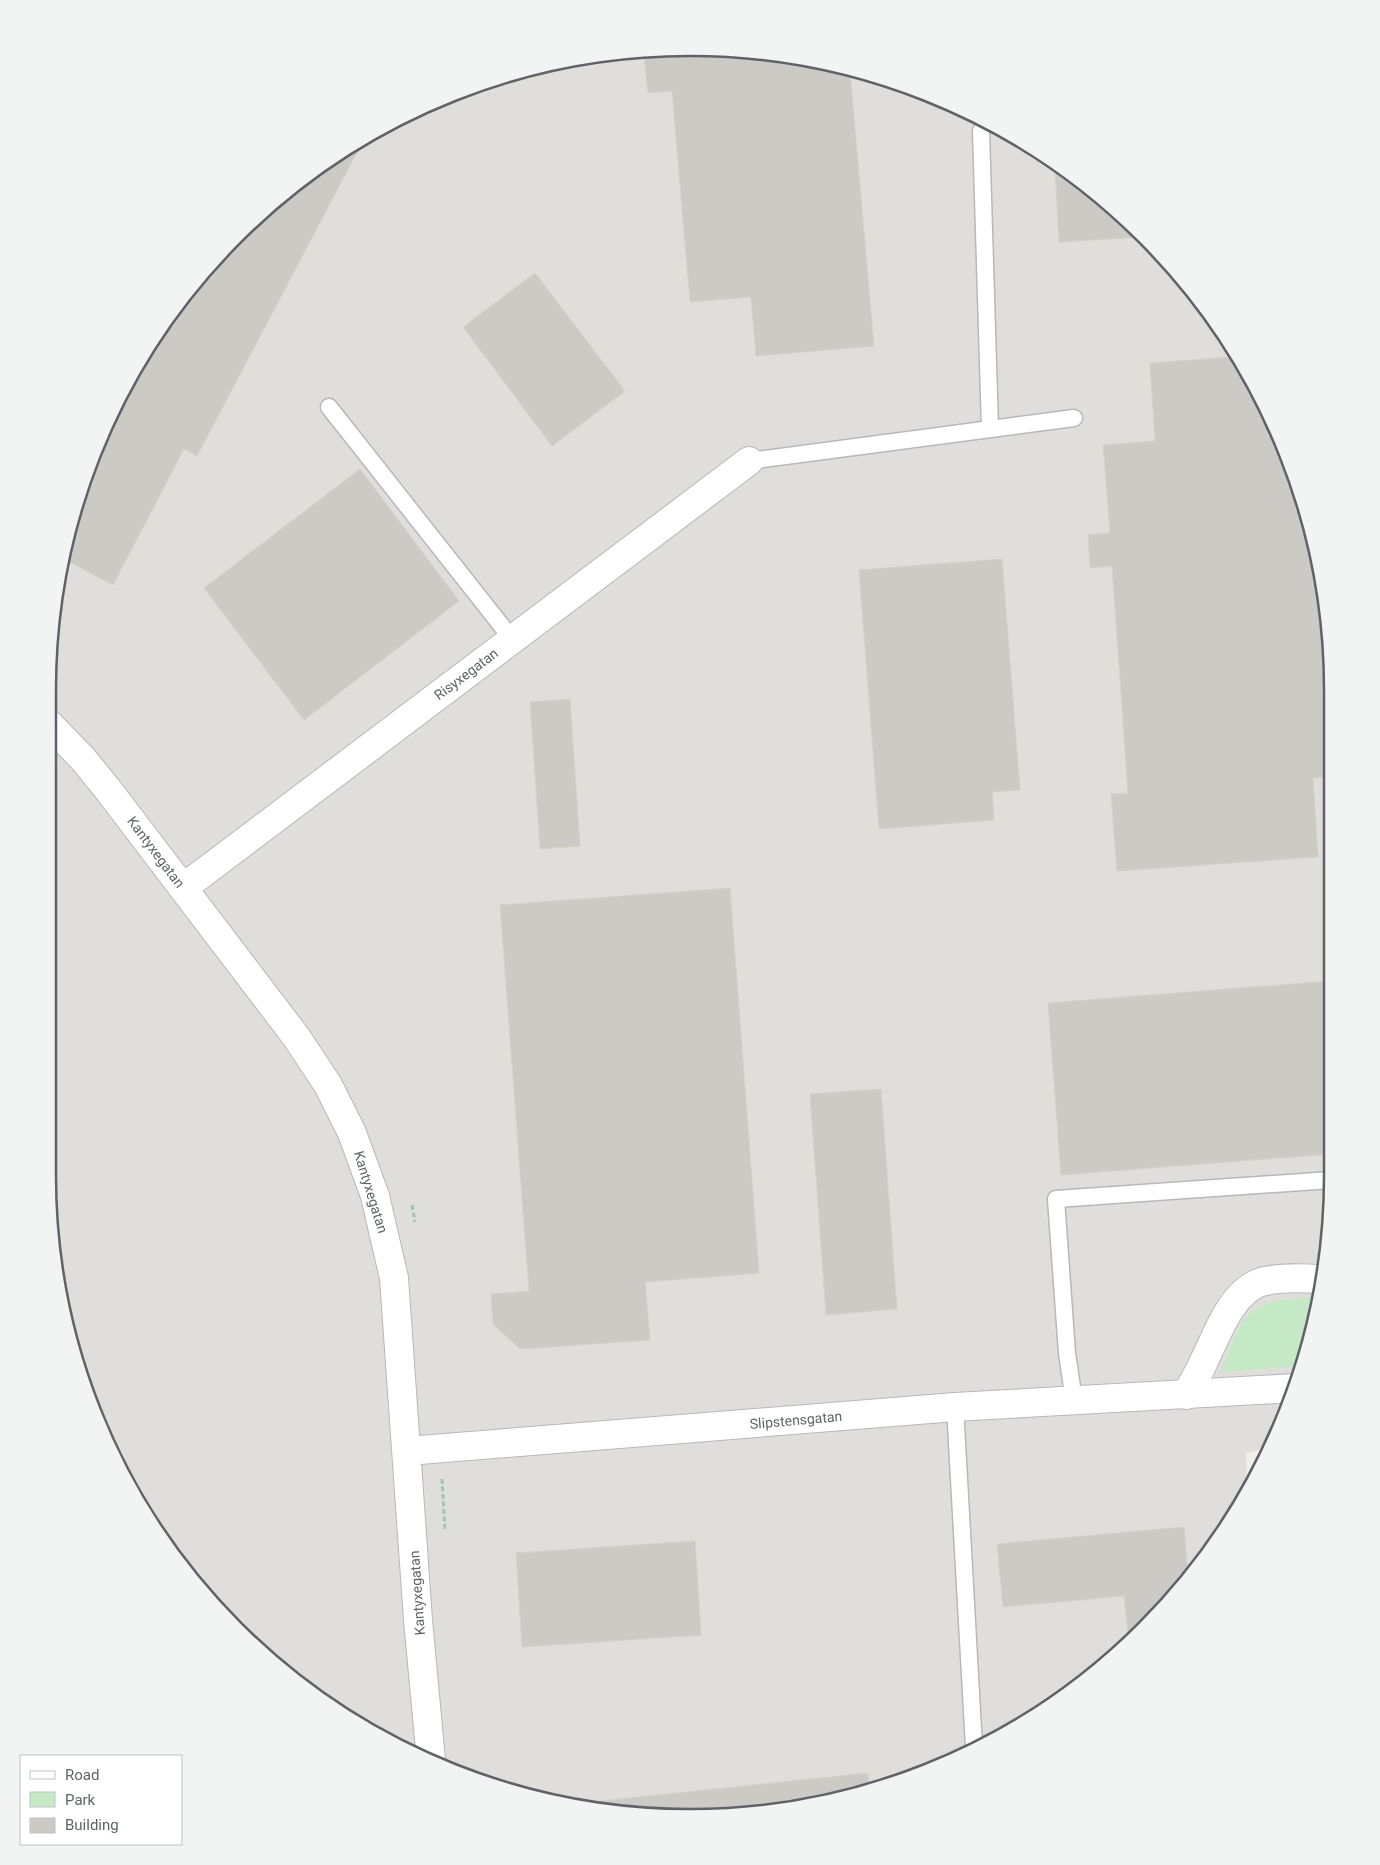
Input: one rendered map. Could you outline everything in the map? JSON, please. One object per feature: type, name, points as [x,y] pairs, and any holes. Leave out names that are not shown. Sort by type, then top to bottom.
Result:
[{"type":"street","name":"Risyxegatan","points":[[183,888],[749,460]]},
{"type":"street","name":"Kantyxegatan","points":[[56,732],[99,778],[297,1038],[328,1084],[352,1133],[375,1196],[394,1278],[418,1620],[430,1753]]},
{"type":"street","points":[[1186,1395],[1229,1310],[1246,1291],[1261,1282],[1315,1279]]},
{"type":"street","name":"Slipstensgatan","points":[[407,1451],[955,1407],[1287,1389]]},
{"type":"lane","points":[[981,130],[990,429]]},
{"type":"lane","points":[[329,407],[512,639]]},
{"type":"lane","points":[[749,460],[1074,418]]},
{"type":"lane","points":[[1074,1401],[1067,1353],[1056,1199],[1324,1181]]},
{"type":"lane","points":[[955,1407],[974,1741]]},
{"type":"shaded area","points":[[690,56],[773,62],[814,68],[894,90],[933,104],[1007,141],[1076,187],[1108,214],[1138,242],[1193,304],[1239,373],[1276,447],[1290,486],[1312,566],[1318,607],[1324,690],[1324,1175],[1318,1258],[1312,1299],[1302,1339],[1276,1418],[1261,1450],[1246,1453],[1247,1476],[1217,1527],[1193,1561],[1138,1623],[1076,1678],[1007,1724],[933,1761],[854,1787],[814,1797],[773,1803],[690,1809],[607,1803],[566,1797],[526,1787],[447,1761],[373,1724],[304,1678],[242,1623],[187,1561],[141,1492],[104,1418],[78,1339],[68,1299],[62,1258],[56,1175],[56,690],[58,649],[68,566],[90,486],[104,447],[141,373],[187,304],[214,272],[242,242],[304,187],[373,141],[410,122],[447,104],[526,78],[566,68],[649,58]]},
{"type":"green space","points":[[1312,1297],[1294,1367],[1221,1372],[1232,1344],[1246,1318],[1269,1303]]},
{"type":"building","points":[[690,56],[731,58],[814,68],[851,77],[874,346],[756,356],[751,297],[690,302],[672,91],[648,93],[644,58],[649,58]]},
{"type":"building","points":[[358,150],[197,456],[184,449],[113,585],[69,562],[90,486],[104,447],[141,373],[187,304],[242,242],[304,187]]},
{"type":"building","points":[[1055,172],[1076,187],[1133,237],[1059,242]]},
{"type":"building","points":[[535,273],[625,391],[552,446],[463,327]]},
{"type":"building","points":[[1229,357],[1258,410],[1267,429],[1268,437],[1271,437],[1276,447],[1290,486],[1312,566],[1322,649],[1324,777],[1313,778],[1318,857],[1117,871],[1111,794],[1128,793],[1112,566],[1090,568],[1088,535],[1110,533],[1103,445],[1155,441],[1150,363]]},
{"type":"building","points":[[360,469],[459,601],[304,720],[204,588]]},
{"type":"building","points":[[1002,559],[1020,790],[992,792],[994,820],[879,829],[859,570]]},
{"type":"building","points":[[570,699],[580,846],[540,849],[530,702]]},
{"type":"building","points":[[730,888],[759,1273],[645,1282],[650,1340],[520,1349],[493,1324],[491,1294],[529,1291],[500,905]]},
{"type":"building","points":[[1324,981],[1324,1155],[1061,1175],[1048,1003]]},
{"type":"building","points":[[881,1089],[897,1309],[826,1315],[810,1094]]},
{"type":"building","points":[[1184,1527],[1187,1568],[1128,1632],[1124,1596],[1003,1607],[997,1544]]},
{"type":"building","points":[[695,1541],[701,1635],[522,1647],[516,1553]]},
{"type":"building","points":[[868,1773],[869,1782],[814,1797],[731,1807],[690,1809],[597,1801]]}]
